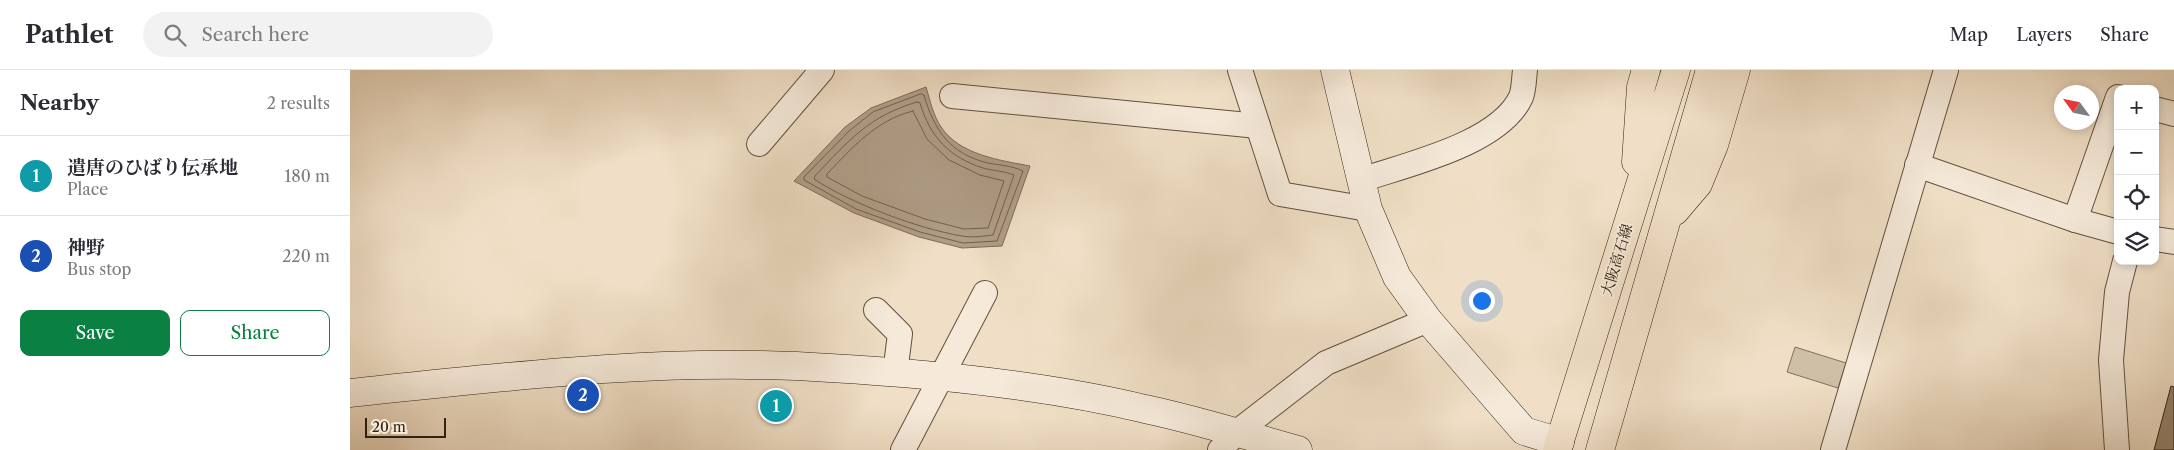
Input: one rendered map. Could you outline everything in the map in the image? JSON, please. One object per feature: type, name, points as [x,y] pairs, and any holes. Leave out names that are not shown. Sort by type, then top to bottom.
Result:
[{"type":"main road","points":[[1634,206],[1641,87],[1646,70]]},
{"type":"main road","name":"大阪高石線","points":[[1559,446],[1676,70]]},
{"type":"main road","points":[[1600,450],[1710,70]]},
{"type":"main road","points":[[1668,220],[1698,184],[1714,145],[1736,70]]},
{"type":"street","points":[[759,144],[822,70]]},
{"type":"street","points":[[1240,70],[1280,194],[1368,209]]},
{"type":"street","points":[[1335,70],[1368,209],[1397,277],[1428,320],[1524,431],[1559,446]]},
{"type":"street","points":[[1361,180],[1471,142],[1501,124],[1521,96],[1526,70]]},
{"type":"street","points":[[1833,450],[1946,70]]},
{"type":"street","points":[[952,96],[1258,126]]},
{"type":"street","points":[[2075,220],[2114,108]]},
{"type":"street","points":[[2159,110],[2174,114]]},
{"type":"street","points":[[1917,165],[2075,220],[2114,231]]},
{"type":"street","points":[[2159,240],[2174,242]]},
{"type":"street","points":[[2117,450],[2112,360],[2116,292],[2124,265]]},
{"type":"street","points":[[903,450],[985,293]]},
{"type":"street","points":[[876,310],[900,334],[895,373]]},
{"type":"street","points":[[1228,441],[1326,363],[1428,320]]},
{"type":"street","points":[[350,393],[514,375],[618,369],[720,366],[829,367],[1030,388],[1144,408],[1228,441],[1298,450]]},
{"type":"shaded area","points":[[1795,347],[1846,363],[1838,388],[1787,372]]},
{"type":"water","points":[[926,87],[938,122],[949,136],[959,144],[981,155],[1030,166],[1002,246],[962,248],[919,237],[854,213],[794,181],[845,127],[871,108]]},
{"type":"building","points":[[2171,386],[2174,387],[2174,450],[2154,450]]},
{"type":"place","name":"神野","points":[[583,395]]},
{"type":"place","name":"遣唐のひばり伝承地","points":[[776,406]]}]
